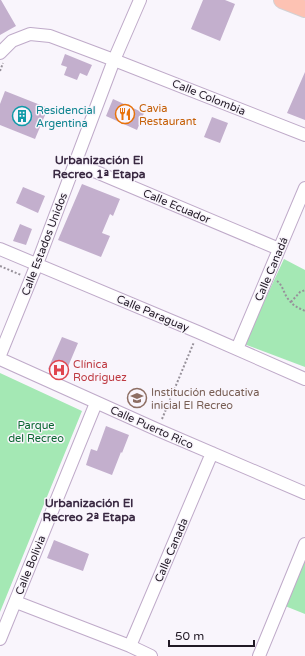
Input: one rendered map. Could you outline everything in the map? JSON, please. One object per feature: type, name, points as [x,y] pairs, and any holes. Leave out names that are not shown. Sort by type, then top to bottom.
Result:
[{"type":"main road","points":[[284,0],[305,9]]},
{"type":"street","name":"Calle Estados Unidos","points":[[0,355],[37,264],[114,60],[140,0]]},
{"type":"street","name":"Calle Colombia","points":[[2,58],[12,42],[30,34],[50,36],[305,135]]},
{"type":"street","name":"Calle Ecuador","points":[[75,163],[279,249]]},
{"type":"street","name":"Calle Canadá","points":[[237,349],[305,188]]},
{"type":"street","name":"Calle Paraguay","points":[[0,249],[198,332],[305,379]]},
{"type":"street","name":"Calle Puerto Rico","points":[[0,359],[96,403],[305,493]]},
{"type":"street","name":"Calle Bolivia","points":[[0,639],[96,403]]},
{"type":"street","name":"Calle Canada","points":[[130,646],[212,453]]},
{"type":"street","points":[[259,656],[305,544]]},
{"type":"street","points":[[16,602],[130,646],[151,656]]},
{"type":"path","points":[[0,71],[2,58]]},
{"type":"path","points":[[268,276],[280,283],[294,306],[305,311]]},
{"type":"path","points":[[291,302],[300,292],[305,290]]},
{"type":"path","points":[[158,430],[198,332]]},
{"type":"green space","points":[[284,259],[305,270],[305,367],[244,344]]},
{"type":"green space","name":"Parque del Recreo","points":[[0,373],[82,411],[0,612]]},
{"type":"green space","points":[[305,553],[305,614],[285,606]]},
{"type":"building","points":[[0,0],[16,26],[0,35]]},
{"type":"building","points":[[203,0],[225,0],[235,4],[220,41],[191,29]]},
{"type":"building","points":[[65,54],[92,65],[87,76],[80,73],[77,80],[64,75],[67,67],[61,65]]},
{"type":"building","points":[[305,72],[305,120],[287,113]]},
{"type":"building","name":"Residencial Argentina","points":[[5,91],[48,108],[35,139],[0,125],[0,104]]},
{"type":"building","name":"Cavia Restaurant","points":[[113,99],[144,113],[137,130],[106,116]]},
{"type":"building","points":[[212,117],[228,123],[220,143],[204,137]]},
{"type":"building","points":[[82,184],[120,199],[113,216],[110,214],[102,233],[110,236],[101,257],[58,240]]},
{"type":"building","points":[[23,187],[45,196],[38,213],[16,203]]},
{"type":"building","points":[[20,224],[32,229],[26,245],[13,241]]},
{"type":"building","points":[[62,337],[78,343],[64,376],[48,369]]},
{"type":"building","points":[[106,426],[129,435],[112,475],[86,465],[91,449],[97,451]]},
{"type":"building","points":[[54,540],[89,554],[83,571],[47,558]]},
{"type":"place","name":"Cavia Restaurant","points":[[125,114]]},
{"type":"place","name":"Residencial Argentina","points":[[22,116]]},
{"type":"place","name":"Clínica Rodriguez","points":[[59,370]]},
{"type":"place","name":"Institución educativa inicial El Recreo","points":[[137,398]]},
{"type":"district","name":"Urbanización El Recreo 1ª Etapa","points":[[99,167]]},
{"type":"district","name":"Urbanización El Recreo 2ª Etapa","points":[[89,510]]}]
